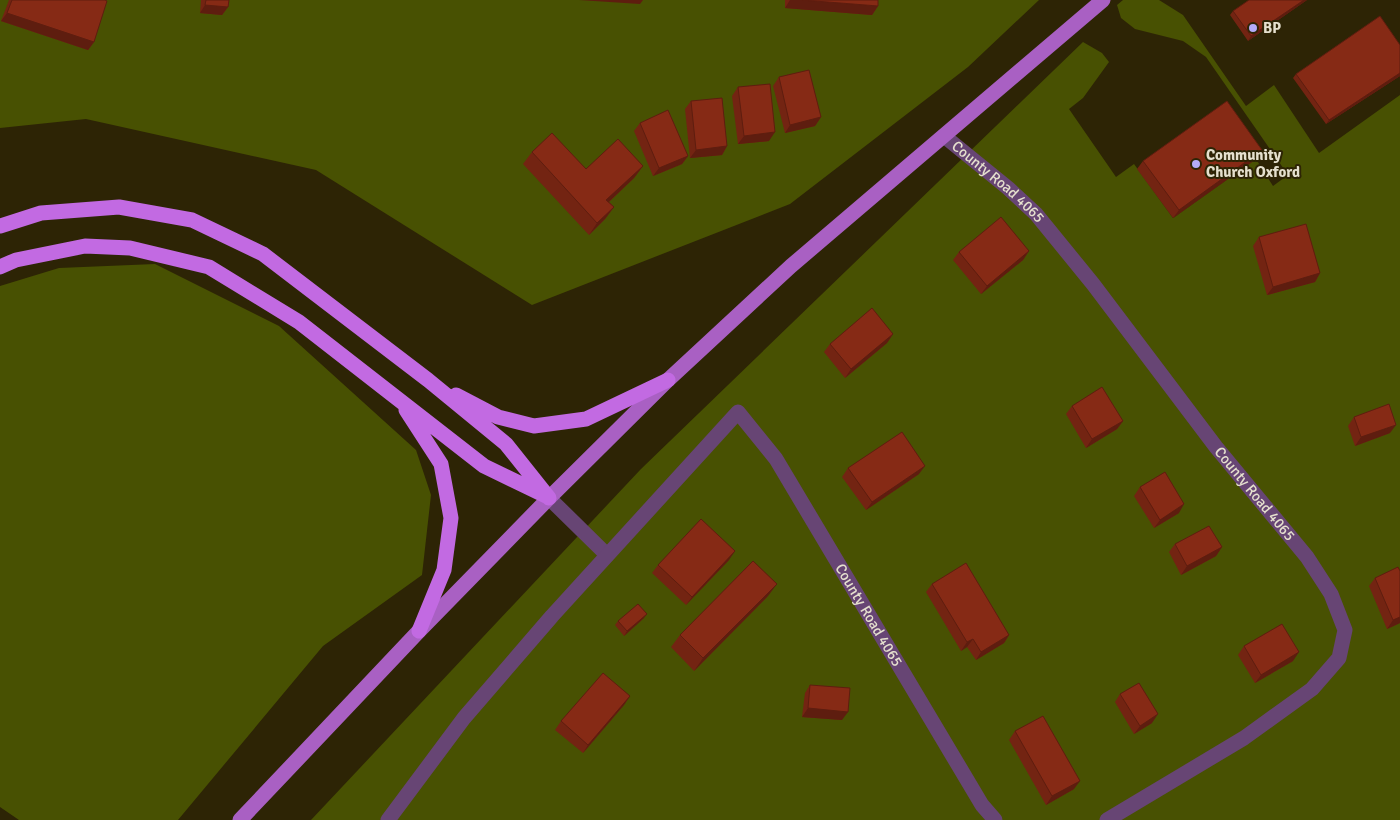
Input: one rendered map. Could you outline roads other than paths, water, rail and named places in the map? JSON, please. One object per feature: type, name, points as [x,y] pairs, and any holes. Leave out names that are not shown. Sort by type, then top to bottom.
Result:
[{"type":"highway","points":[[0,226],[41,213],[119,207],[192,220],[263,254],[428,380],[506,444],[549,498]]},
{"type":"highway","points":[[0,267],[16,260],[85,246],[130,248],[209,267],[298,322],[484,466],[549,498]]},
{"type":"highway","points":[[428,380],[498,417],[534,426],[586,419],[668,380]]},
{"type":"highway","points":[[400,401],[441,464],[451,518],[444,570],[419,631]]},
{"type":"main road","points":[[240,820],[419,631],[668,380],[774,280],[1103,0]]},
{"type":"street","name":"County Road 4065","points":[[944,136],[1008,188],[1036,214],[1216,447],[1307,557],[1331,594],[1345,630],[1339,658],[1312,689],[1244,738],[1107,820]]},
{"type":"street","name":"County Road 4065","points":[[606,555],[738,412],[776,459],[982,805],[995,820]]},
{"type":"street","points":[[388,820],[464,718],[606,555],[549,498]]},
{"type":"place","name":"BP","points":[[1253,28]]},
{"type":"place","name":"Community Church Oxford","points":[[1196,164]]}]
